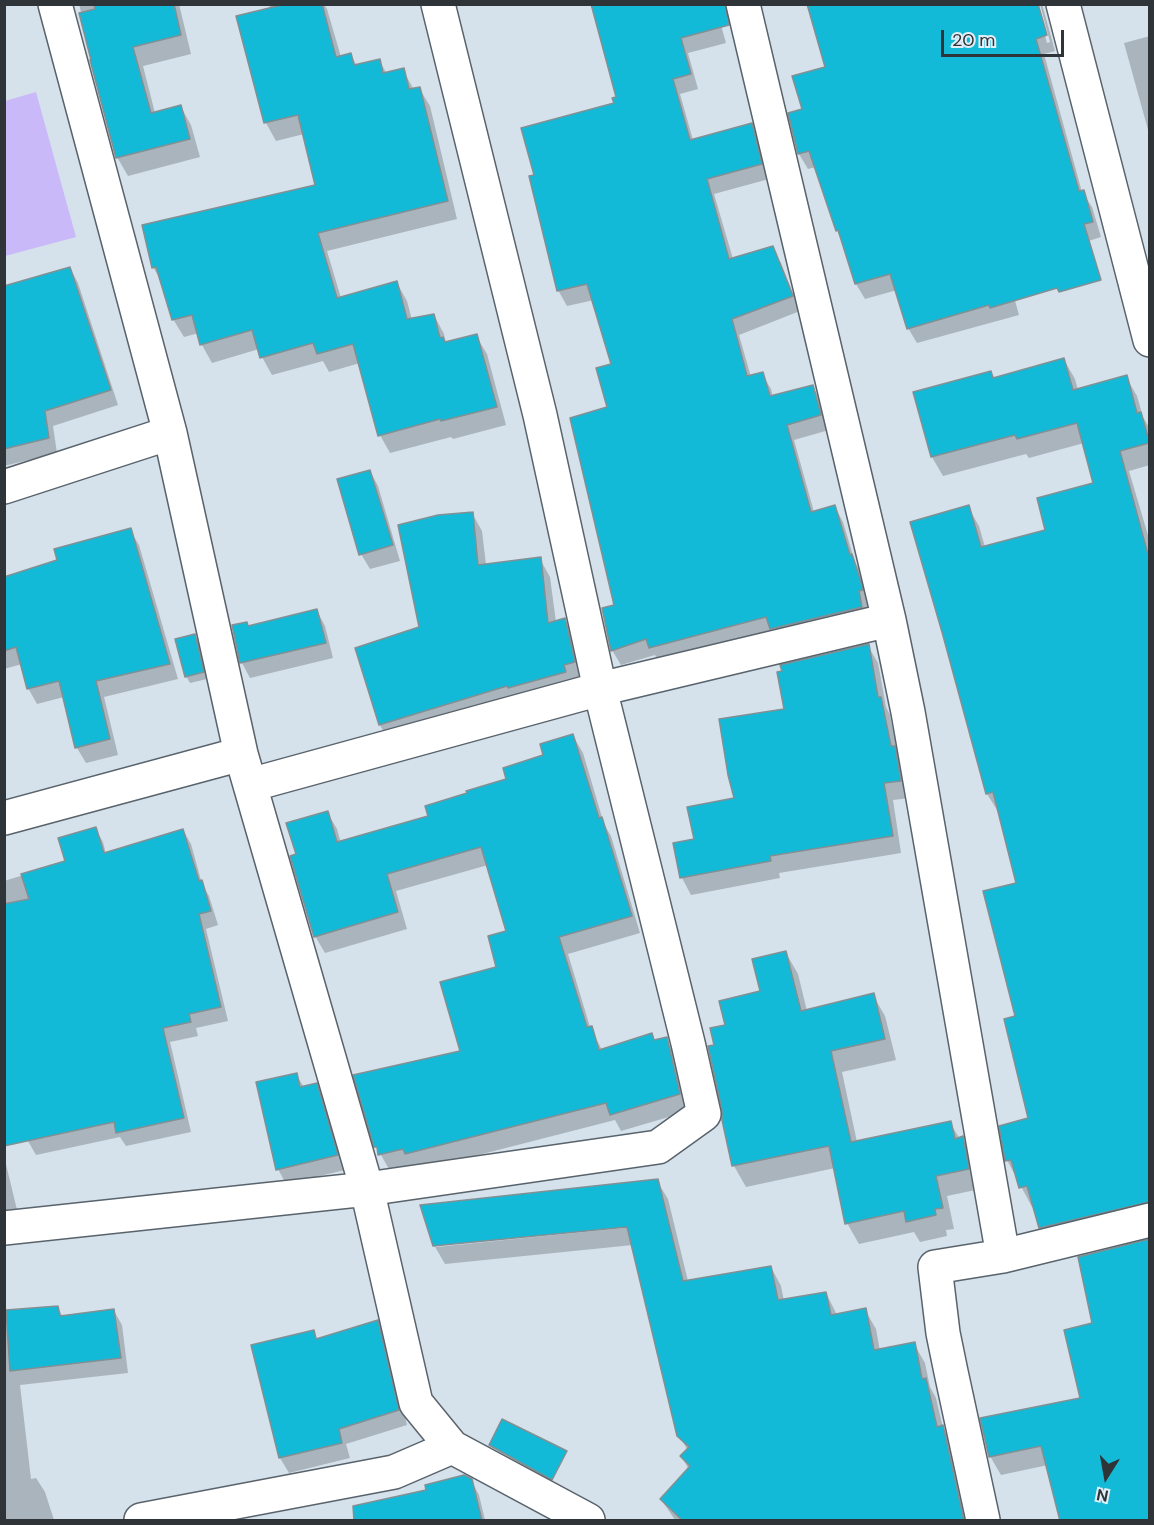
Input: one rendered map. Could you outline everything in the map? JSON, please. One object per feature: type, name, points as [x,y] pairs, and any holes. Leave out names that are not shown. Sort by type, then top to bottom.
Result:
[{"type":"street","points":[[55,4],[170,433],[241,754],[367,1189],[416,1403],[452,1448],[588,1521]]},
{"type":"street","points":[[4,1227],[367,1189],[658,1147],[704,1114],[600,689],[540,415],[438,4]]},
{"type":"street","points":[[743,4],[889,620],[908,712],[1003,1256]]},
{"type":"street","points":[[1063,4],[1149,340]]},
{"type":"street","points":[[4,487],[170,433]]},
{"type":"street","points":[[250,785],[600,689],[889,620]]},
{"type":"street","points":[[4,818],[241,754]]},
{"type":"street","points":[[983,1521],[949,1362],[935,1267],[1003,1256],[1149,1220]]},
{"type":"street","points":[[141,1521],[394,1472],[452,1448]]},
{"type":"shaded area","points":[[36,92],[76,237],[5,256],[5,101]]},
{"type":"building","points":[[94,4],[174,4],[181,35],[133,47],[151,113],[181,105],[190,139],[116,158],[79,13],[95,9]]},
{"type":"building","points":[[286,4],[322,4],[336,57],[351,53],[354,65],[380,59],[383,73],[404,68],[409,89],[420,87],[448,201],[318,233],[337,298],[397,281],[407,319],[434,314],[440,338],[443,337],[445,342],[477,334],[497,407],[441,421],[440,419],[378,436],[353,344],[317,354],[313,343],[260,358],[252,330],[200,345],[192,315],[172,320],[156,267],[152,268],[142,225],[315,185],[298,115],[264,123],[236,16]]},
{"type":"building","points":[[591,4],[725,4],[729,25],[681,38],[691,74],[673,79],[690,140],[752,123],[762,164],[707,179],[729,259],[773,246],[793,296],[732,319],[747,376],[763,372],[770,396],[813,385],[821,415],[787,425],[811,512],[835,505],[861,582],[863,590],[859,591],[862,607],[770,629],[766,617],[649,648],[646,639],[611,651],[602,608],[614,605],[570,418],[607,407],[596,368],[611,364],[587,284],[557,291],[529,176],[534,175],[521,128],[614,103],[612,98],[616,97]]},
{"type":"building","points":[[807,4],[1038,4],[1047,35],[1036,39],[1079,191],[1084,190],[1093,222],[1084,224],[1101,280],[1059,292],[1057,288],[990,308],[989,305],[907,329],[890,274],[855,284],[809,151],[798,154],[788,113],[802,109],[792,76],[825,67]]},
{"type":"building","points":[[70,267],[111,390],[45,411],[49,438],[4,449],[4,286]]},
{"type":"building","points":[[1064,358],[1073,390],[1127,375],[1137,413],[1141,412],[1149,441],[1149,443],[1120,451],[1149,558],[1149,1202],[1039,1228],[1027,1186],[1019,1188],[1011,1160],[1005,1161],[999,1126],[1028,1118],[1004,1019],[1015,1016],[983,891],[1016,883],[993,792],[986,794],[910,522],[969,505],[981,547],[1045,530],[1037,498],[1093,483],[1077,423],[1017,439],[1015,435],[931,457],[913,392],[991,371],[993,378]]},
{"type":"building","points":[[370,470],[393,545],[359,555],[337,479]]},
{"type":"building","points":[[473,512],[478,565],[541,557],[548,623],[565,618],[575,662],[564,665],[566,672],[508,688],[507,686],[379,725],[355,648],[419,627],[398,525],[438,515]]},
{"type":"building","points":[[131,528],[170,664],[96,681],[110,739],[75,748],[59,681],[27,689],[16,647],[4,651],[4,577],[57,560],[54,549]]},
{"type":"building","points":[[317,609],[326,643],[240,663],[232,625],[247,622],[248,626]]},
{"type":"building","points":[[195,634],[204,672],[185,677],[175,639]]},
{"type":"building","points":[[869,644],[878,697],[881,697],[891,746],[895,746],[901,781],[884,783],[893,836],[770,856],[771,861],[680,878],[673,843],[694,839],[687,807],[734,798],[719,719],[784,709],[777,672],[782,671],[780,665]]},
{"type":"building","points":[[573,734],[599,818],[602,817],[632,916],[559,937],[587,1027],[592,1026],[599,1050],[652,1033],[654,1040],[667,1037],[680,1094],[610,1115],[606,1103],[405,1154],[403,1149],[378,1155],[353,1075],[460,1051],[440,982],[496,967],[488,936],[506,931],[481,847],[387,874],[398,912],[314,937],[290,856],[296,854],[286,823],[328,811],[337,842],[428,816],[425,806],[506,779],[503,768],[543,755],[540,744]]},
{"type":"building","points":[[96,827],[104,853],[183,829],[211,911],[199,914],[221,1007],[189,1014],[191,1022],[163,1028],[184,1118],[116,1133],[114,1122],[4,1146],[4,904],[29,899],[21,874],[65,861],[58,838]]},
{"type":"building","points":[[786,951],[801,1011],[874,993],[885,1039],[831,1051],[851,1142],[951,1121],[955,1139],[963,1136],[969,1169],[936,1176],[943,1208],[935,1209],[936,1215],[906,1222],[904,1211],[845,1224],[829,1146],[732,1166],[708,1046],[714,1045],[710,1028],[725,1025],[719,1001],[760,991],[752,959]]},
{"type":"building","points":[[297,1073],[300,1087],[317,1083],[338,1155],[276,1170],[256,1082]]},
{"type":"building","points":[[658,1179],[683,1281],[771,1266],[778,1300],[826,1292],[831,1315],[866,1308],[874,1350],[915,1342],[922,1379],[926,1378],[937,1427],[943,1425],[964,1521],[683,1521],[660,1499],[690,1466],[680,1456],[689,1447],[677,1436],[627,1227],[433,1246],[420,1205]]},
{"type":"building","points":[[1149,1239],[1149,1521],[1060,1521],[1041,1446],[989,1457],[980,1418],[1080,1398],[1064,1330],[1092,1323],[1078,1257]]},
{"type":"building","points":[[58,1306],[60,1316],[114,1309],[121,1358],[10,1371],[6,1310]]},
{"type":"building","points":[[378,1320],[399,1410],[339,1429],[342,1443],[279,1458],[251,1345],[314,1330],[316,1339]]},
{"type":"building","points":[[502,1419],[567,1451],[552,1480],[489,1445]]},
{"type":"building","points":[[464,1475],[472,1479],[482,1521],[354,1521],[353,1506],[426,1490],[425,1485]]}]
